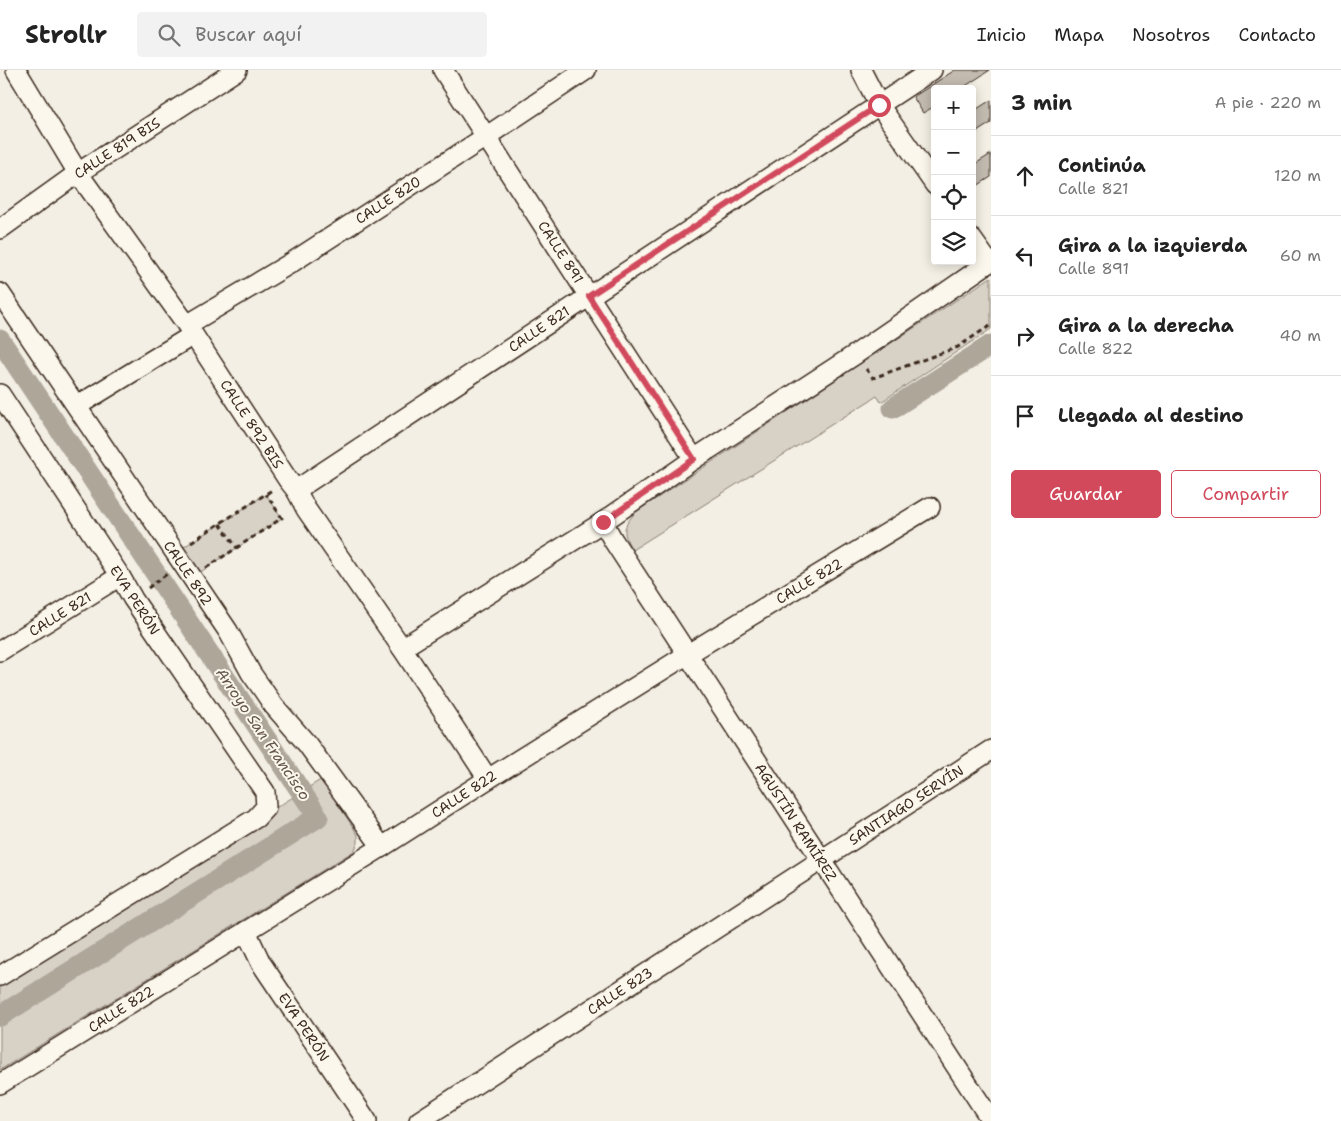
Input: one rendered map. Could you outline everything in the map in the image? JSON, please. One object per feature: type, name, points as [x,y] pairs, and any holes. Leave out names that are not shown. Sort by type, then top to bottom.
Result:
[{"type":"street","name":"CALLE 892 BIS","points":[[16,70],[78,173],[190,330],[306,509],[402,648],[488,779]]},
{"type":"street","name":"CALLE 819 BIS","points":[[0,229],[78,173],[237,70]]},
{"type":"street","name":"CALLE 891","points":[[443,70],[694,459]]},
{"type":"street","name":"CALLE 820","points":[[77,406],[586,70]]},
{"type":"street","points":[[861,70],[879,105],[931,179]]},
{"type":"street","name":"CALLE 821","points":[[292,485],[589,296],[932,70]]},
{"type":"street","points":[[402,648],[603,522],[694,459],[856,354],[990,262],[976,244]]},
{"type":"street","name":"CALLE 892","points":[[0,293],[228,631],[262,690],[307,744],[382,848]]},
{"type":"street","name":"EVA PERÓN","points":[[0,394],[120,576],[133,599],[265,792],[266,807],[256,818],[0,976]]},
{"type":"street","name":"CALLE 822","points":[[0,1084],[382,848],[488,779],[688,654],[930,507]]},
{"type":"street","name":"AGUSTÍN RAMÍREZ","points":[[603,522],[821,861],[991,1120]]},
{"type":"street","name":"CALLE 821","points":[[0,652],[120,576]]},
{"type":"street","name":"SANTIAGO SERVÍN","points":[[821,861],[991,750]]},
{"type":"street","name":"CALLE 823","points":[[419,1121],[821,861]]},
{"type":"street","name":"EVA PERÓN","points":[[246,931],[261,963],[367,1121]]},
{"type":"path","points":[[856,354],[872,378],[958,346],[991,325]]},
{"type":"path","points":[[174,553],[266,494],[292,485]]},
{"type":"path","points":[[192,579],[282,518],[266,494]]},
{"type":"path","points":[[220,524],[237,548]]},
{"type":"path","points":[[149,587],[168,573]]},
{"type":"shaded area","points":[[991,277],[991,329],[881,402],[877,396],[632,550],[626,539],[625,530],[628,522],[636,512]]},
{"type":"shaded area","points":[[266,494],[282,518],[196,575],[179,550]]},
{"type":"shaded area","points":[[322,779],[358,835],[358,843],[354,851],[0,1070],[0,980]]},
{"type":"building","points":[[955,70],[990,70],[967,85],[932,85]]},
{"type":"building","points":[[931,85],[931,108],[923,113],[913,97]]},
{"type":"building","points":[[991,100],[991,123],[976,132],[976,130],[976,109]]},
{"type":"building","points":[[991,154],[991,177],[976,186],[976,175],[976,163]]},
{"type":"waterway","name":"Arroyo San Francisco","points":[[0,340],[318,817],[0,1016]]},
{"type":"waterway","points":[[893,408],[991,345]]},
{"type":"route","points":[[603,522],[694,459],[589,296],[879,105]]}]
